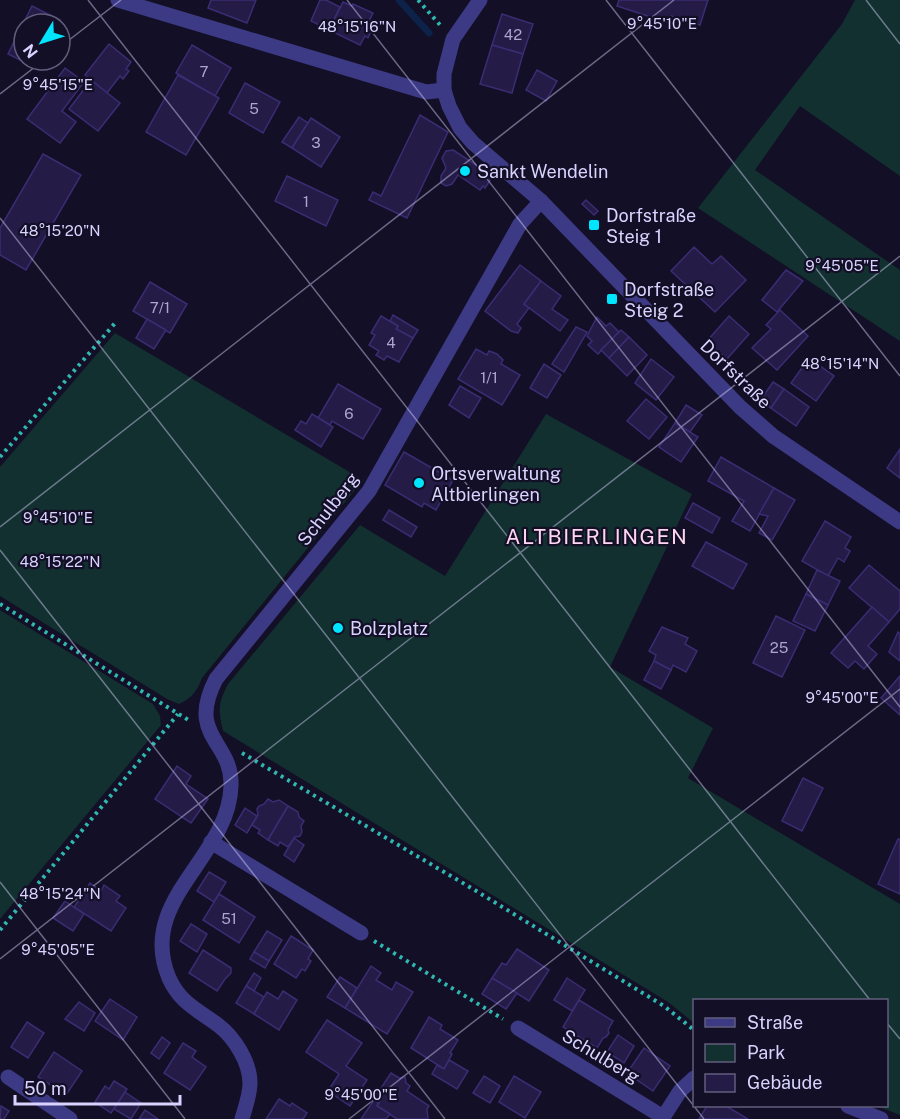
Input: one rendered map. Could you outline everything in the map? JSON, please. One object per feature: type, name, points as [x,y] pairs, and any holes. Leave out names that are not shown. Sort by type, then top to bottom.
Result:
[{"type":"street","points":[[118,0],[426,92],[444,90]]},
{"type":"street","name":"Dorfstraße","points":[[480,0],[453,39],[444,74],[444,90],[449,106],[460,128],[472,143],[542,201],[740,407],[773,435],[900,522]]},
{"type":"street","name":"Schulberg","points":[[242,1119],[250,1082],[244,1060],[233,1040],[218,1025],[183,1000],[170,979],[162,957],[162,930],[170,907],[224,822],[230,803],[231,783],[222,753],[210,734],[205,718],[209,692],[216,680],[369,491],[520,224],[542,201]]},
{"type":"street","points":[[211,842],[360,933]]},
{"type":"street","name":"Schulberg","points":[[518,1028],[662,1118],[680,1091],[693,1079]]},
{"type":"street","points":[[8,1077],[70,1119]]},
{"type":"street","points":[[850,1107],[880,1119]]},
{"type":"path","points":[[418,0],[453,39]]},
{"type":"path","points":[[0,458],[116,322]]},
{"type":"path","points":[[0,604],[210,734]]},
{"type":"path","points":[[0,930],[178,714]]},
{"type":"path","points":[[240,752],[664,1006],[693,1029]]},
{"type":"path","points":[[360,933],[518,1028]]},
{"type":"green space","points":[[855,0],[900,0],[900,176],[800,106],[755,170],[900,270],[900,341],[698,208],[842,24]]},
{"type":"green space","points":[[115,333],[363,480],[202,678],[194,694],[179,704],[167,699],[0,596],[0,467]]},
{"type":"green space","points":[[546,414],[692,494],[610,667],[713,728],[688,778],[900,904],[900,1115],[880,1107],[888,1107],[888,999],[693,999],[693,1022],[668,1002],[223,731],[220,707],[228,684],[360,525],[445,576]]},
{"type":"green space","points":[[0,610],[153,704],[160,716],[161,725],[0,919]]},
{"type":"building","points":[[211,0],[256,0],[247,23],[208,8]]},
{"type":"building","points":[[320,0],[326,0],[340,7],[329,30],[311,21]]},
{"type":"building","points":[[619,0],[708,0],[700,25],[671,16],[669,23],[617,6]]},
{"type":"building","points":[[343,2],[373,13],[369,21],[372,29],[368,38],[365,36],[360,45],[329,30]]},
{"type":"building","points":[[32,6],[44,12],[29,12]]},
{"type":"building","points":[[502,14],[533,24],[523,54],[492,45]]},
{"type":"building","points":[[109,44],[131,62],[126,69],[129,71],[123,79],[120,76],[107,93],[85,75]]},
{"type":"building","points":[[192,45],[231,68],[215,96],[176,73]]},
{"type":"building","points":[[492,45],[523,54],[512,93],[480,84]]},
{"type":"building","points":[[537,70],[557,81],[546,101],[526,90]]},
{"type":"building","points":[[62,72],[70,72],[84,82],[62,111],[76,122],[60,143],[27,119]]},
{"type":"building","points":[[178,75],[219,98],[186,155],[146,132]]},
{"type":"building","points":[[91,80],[120,103],[98,131],[69,109]]},
{"type":"building","points":[[245,83],[280,102],[263,133],[229,113]]},
{"type":"building","points":[[420,115],[448,132],[407,218],[369,200],[373,192],[381,196]]},
{"type":"building","points":[[299,117],[308,123],[292,148],[282,142]]},
{"type":"building","points":[[311,118],[340,137],[321,167],[292,148]]},
{"type":"building","name":"Sankt Wendelin","points":[[453,150],[490,174],[488,178],[491,179],[485,188],[483,186],[480,190],[458,175],[452,184],[446,186],[441,183],[441,176],[446,168],[442,158],[446,151]]},
{"type":"building","points":[[43,154],[81,175],[26,270],[0,255],[0,228]]},
{"type":"building","points":[[287,176],[338,200],[326,226],[275,201]]},
{"type":"building","points":[[586,200],[598,211],[594,215],[582,204]]},
{"type":"building","points":[[694,247],[712,264],[721,256],[746,280],[715,312],[671,271]]},
{"type":"building","points":[[520,265],[541,281],[524,304],[529,308],[517,324],[521,328],[518,333],[511,331],[485,311]]},
{"type":"building","points":[[786,270],[803,281],[777,312],[762,300]]},
{"type":"building","points":[[541,281],[561,296],[552,309],[568,320],[560,331],[524,304]]},
{"type":"building","points":[[150,282],[187,304],[170,333],[133,311]]},
{"type":"building","points":[[780,310],[808,336],[777,370],[752,348],[771,329],[766,325]]},
{"type":"building","points":[[393,315],[418,330],[413,338],[396,329],[398,326],[390,321]]},
{"type":"building","points":[[381,316],[398,326],[396,329],[413,338],[399,362],[387,356],[384,360],[376,355],[379,351],[369,345],[375,335],[371,333]]},
{"type":"building","points":[[729,316],[749,334],[727,359],[707,341]]},
{"type":"building","points":[[597,317],[606,326],[610,323],[619,332],[598,354],[588,345],[592,341],[587,336]]},
{"type":"building","points":[[147,319],[166,330],[154,349],[136,338]]},
{"type":"building","points":[[576,327],[587,332],[564,372],[552,364]]},
{"type":"building","points":[[621,330],[629,337],[609,358],[601,350]]},
{"type":"building","points":[[629,337],[647,355],[627,376],[609,358]]},
{"type":"building","points":[[476,349],[487,355],[489,351],[497,354],[503,360],[501,364],[520,375],[502,405],[458,379]]},
{"type":"building","points":[[809,358],[834,376],[816,401],[791,383]]},
{"type":"building","points":[[651,359],[674,377],[656,400],[635,383]]},
{"type":"building","points":[[544,364],[561,375],[547,398],[530,388]]},
{"type":"building","points":[[773,382],[784,389],[771,408],[760,401]]},
{"type":"building","points":[[338,384],[381,409],[363,439],[332,421],[330,425],[318,418]]},
{"type":"building","points":[[460,386],[481,398],[469,418],[449,405]]},
{"type":"building","points":[[784,389],[809,407],[796,426],[771,408]]},
{"type":"building","points":[[646,399],[667,417],[649,439],[627,421]]},
{"type":"building","points":[[686,405],[702,415],[690,432],[675,423]]},
{"type":"building","points":[[312,414],[333,427],[321,447],[295,430],[301,421],[306,424]]},
{"type":"building","points":[[675,423],[698,437],[681,462],[659,447]]},
{"type":"building","points":[[900,449],[900,478],[887,468]]},
{"type":"building","name":"Ortsverwaltung Altbierlingen","points":[[404,452],[453,480],[436,510],[424,503],[422,507],[385,485]]},
{"type":"building","points":[[721,457],[774,488],[750,531],[732,521],[744,501],[708,481]]},
{"type":"building","points":[[774,488],[795,500],[772,540],[759,533],[768,516],[759,514]]},
{"type":"building","points":[[693,503],[720,518],[712,533],[685,518]]},
{"type":"building","points":[[389,510],[417,527],[411,537],[383,520]]},
{"type":"building","points":[[825,521],[851,537],[845,548],[850,551],[844,562],[838,558],[828,576],[802,561]]},
{"type":"building","points":[[706,542],[747,564],[733,589],[692,566]]},
{"type":"building","points":[[869,565],[900,591],[900,609],[889,622],[849,588]]},
{"type":"building","points":[[817,570],[840,581],[828,605],[806,594]]},
{"type":"building","points":[[806,594],[828,605],[815,631],[793,621]]},
{"type":"building","points":[[872,607],[889,622],[868,646],[877,654],[864,669],[855,661],[848,668],[831,653]]},
{"type":"building","points":[[776,616],[805,630],[782,677],[753,663]]},
{"type":"building","points":[[662,627],[688,638],[685,644],[697,651],[686,672],[673,665],[671,670],[654,661],[656,655],[649,651]]},
{"type":"building","points":[[898,632],[900,634],[900,661],[889,652]]},
{"type":"building","points":[[654,661],[671,670],[661,689],[644,680]]},
{"type":"building","points":[[900,676],[900,715],[881,698]]},
{"type":"building","points":[[177,766],[191,776],[186,784],[208,799],[191,823],[155,799]]},
{"type":"building","points":[[803,778],[823,788],[802,831],[782,821]]},
{"type":"building","points":[[268,799],[273,802],[279,800],[288,806],[268,840],[258,833],[260,830],[252,825],[258,815],[257,809]]},
{"type":"building","points":[[288,806],[298,812],[299,817],[304,821],[301,826],[302,832],[288,847],[280,842],[278,846],[268,840]]},
{"type":"building","points":[[245,808],[257,816],[247,833],[235,825]]},
{"type":"building","points":[[294,838],[304,845],[294,862],[284,855]]},
{"type":"building","points":[[900,839],[900,894],[878,884]]},
{"type":"building","points":[[209,872],[226,882],[214,902],[197,891]]},
{"type":"building","points":[[90,883],[101,891],[104,885],[120,896],[116,901],[126,908],[111,931],[74,907]]},
{"type":"building","points":[[219,894],[255,917],[239,943],[203,920]]},
{"type":"building","points":[[65,901],[84,914],[73,931],[53,918]]},
{"type":"building","points":[[191,924],[207,934],[197,952],[180,941]]},
{"type":"building","points":[[267,931],[282,940],[269,961],[254,952]]},
{"type":"building","points":[[291,936],[313,950],[308,959],[311,961],[305,971],[302,969],[296,978],[274,964]]},
{"type":"building","points":[[517,949],[549,970],[529,1001],[492,978],[502,963],[506,965]]},
{"type":"building","points":[[203,950],[231,968],[231,973],[217,991],[189,973]]},
{"type":"building","points":[[254,952],[269,961],[265,968],[250,959]]},
{"type":"building","points":[[371,966],[381,973],[376,980],[392,990],[396,982],[413,992],[387,1034],[345,1008]]},
{"type":"building","points":[[254,973],[261,978],[254,991],[246,986]]},
{"type":"building","points":[[340,977],[357,988],[345,1008],[327,997]]},
{"type":"building","points":[[492,978],[517,993],[506,1009],[482,994]]},
{"type":"building","points":[[567,978],[585,990],[572,1011],[554,1000]]},
{"type":"building","points":[[246,986],[264,997],[254,1014],[236,1003]]},
{"type":"building","points":[[283,991],[297,1000],[279,1030],[254,1014],[267,992],[278,999]]},
{"type":"building","points":[[110,999],[137,1017],[123,1040],[95,1021]]},
{"type":"building","points":[[579,1000],[613,1021],[608,1030],[609,1033],[597,1048],[563,1027]]},
{"type":"building","points":[[79,1002],[95,1013],[84,1031],[65,1019]]},
{"type":"building","points":[[429,1017],[442,1025],[440,1029],[458,1040],[444,1069],[411,1048]]},
{"type":"building","points":[[327,1020],[362,1043],[346,1066],[367,1080],[350,1106],[328,1091],[339,1074],[306,1052]]},
{"type":"building","points":[[27,1022],[44,1033],[28,1058],[11,1047]]},
{"type":"building","points":[[618,1035],[634,1046],[624,1063],[607,1052]]},
{"type":"building","points":[[162,1037],[170,1043],[159,1059],[151,1053]]},
{"type":"building","points":[[183,1043],[196,1051],[192,1057],[206,1067],[190,1090],[164,1073]]},
{"type":"building","points":[[644,1048],[670,1066],[653,1091],[627,1073]]},
{"type":"building","points":[[54,1052],[82,1071],[66,1095],[38,1077]]},
{"type":"building","points":[[449,1060],[468,1071],[457,1089],[432,1074],[437,1065],[444,1069]]},
{"type":"building","points":[[391,1073],[399,1078],[405,1077],[406,1083],[410,1086],[407,1091],[429,1106],[428,1119],[397,1119],[377,1106],[382,1098],[377,1094]]},
{"type":"building","points":[[484,1076],[500,1086],[490,1103],[473,1093]]},
{"type":"building","points":[[514,1076],[541,1092],[525,1118],[499,1102]]},
{"type":"building","points":[[114,1081],[127,1089],[111,1113],[95,1102],[105,1086],[109,1089]]},
{"type":"building","points":[[125,1092],[141,1103],[131,1119],[114,1109]]},
{"type":"building","points":[[279,1099],[290,1106],[292,1103],[307,1113],[303,1119],[266,1119]]},
{"type":"building","points":[[374,1100],[378,1103],[377,1106],[390,1114],[386,1119],[361,1119]]},
{"type":"building","points":[[1,1106],[9,1111],[4,1119],[0,1119]]},
{"type":"building","points":[[706,1107],[728,1107],[748,1119],[699,1119]]},
{"type":"building","points":[[145,1110],[158,1119],[139,1119]]},
{"type":"waterway","points":[[399,0],[429,33]]},
{"type":"place","name":"Sankt Wendelin","points":[[465,171]]},
{"type":"place","name":"Dorfstraße Steig 1","points":[[594,225]]},
{"type":"place","name":"Dorfstraße Steig 2","points":[[612,299]]},
{"type":"place","name":"Ortsverwaltung Altbierlingen","points":[[419,483]]},
{"type":"place","name":"Bolzplatz","points":[[338,628]]},
{"type":"district","name":"ALTBIERLINGEN","points":[[597,536]]}]
